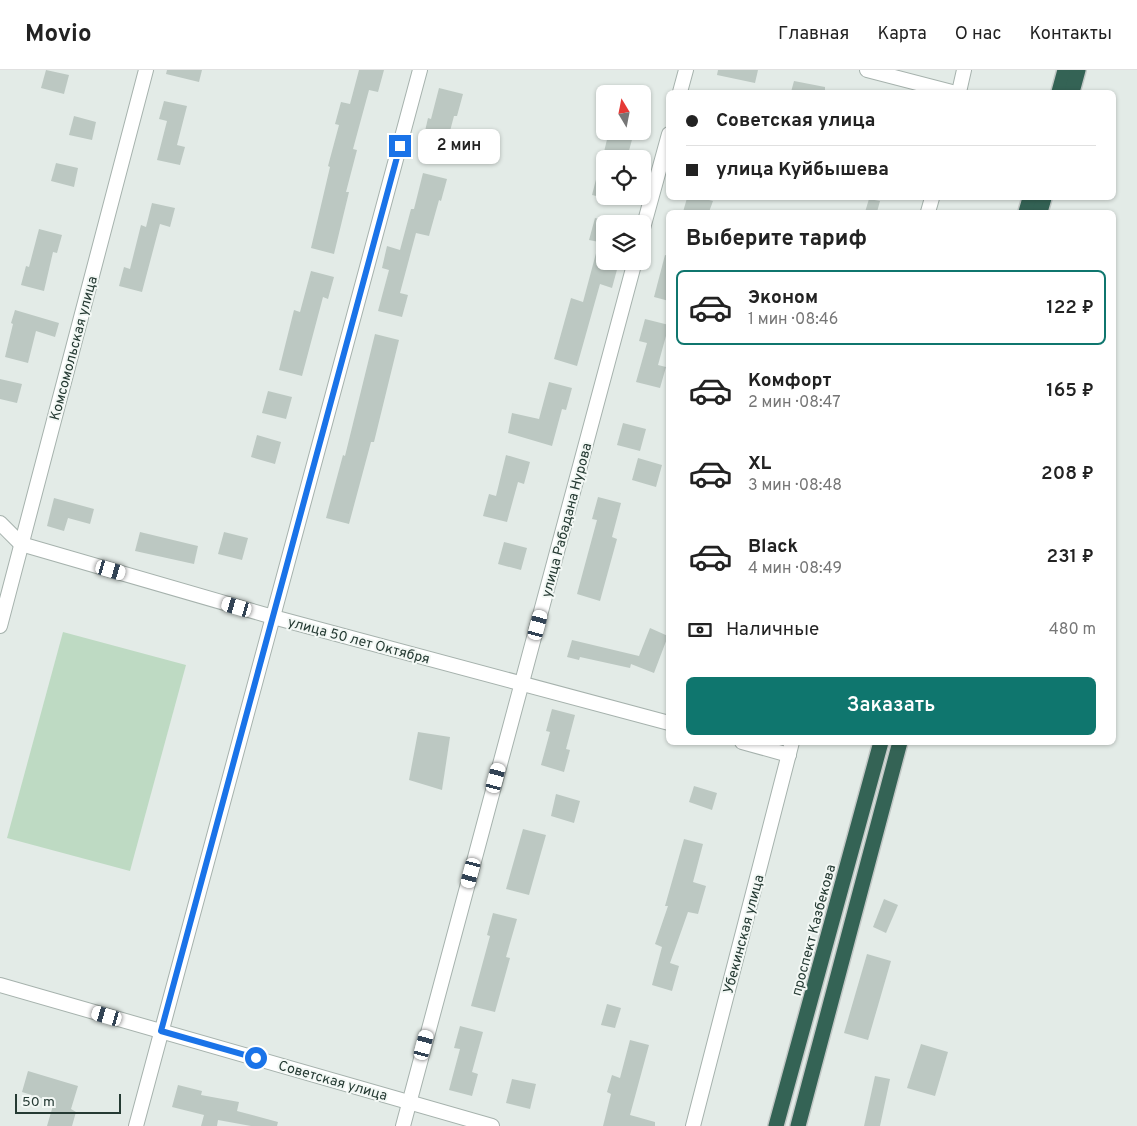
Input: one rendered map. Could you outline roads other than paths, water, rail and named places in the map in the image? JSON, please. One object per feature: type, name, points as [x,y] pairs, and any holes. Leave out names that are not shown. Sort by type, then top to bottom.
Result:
[{"type":"highway","points":[[1060,90],[1065,70]]},
{"type":"highway","points":[[1073,90],[1078,70]]},
{"type":"highway","name":"проспект Казбекова","points":[[776,1126],[880,745]]},
{"type":"highway","points":[[798,1126],[899,745]]},
{"type":"street","name":"Комсомольская улица","points":[[0,626],[146,70]]},
{"type":"street","points":[[136,1126],[420,70]]},
{"type":"street","points":[[681,90],[686,70]]},
{"type":"street","points":[[867,70],[944,90]]},
{"type":"street","points":[[959,90],[964,70]]},
{"type":"street","points":[[647,215],[666,145]]},
{"type":"street","name":"улица Рабадана Нурова","points":[[402,1126],[633,270]]},
{"type":"street","name":"улица 50 лет Октября","points":[[0,523],[21,544],[273,617],[666,721]]},
{"type":"street","points":[[763,745],[791,749]]},
{"type":"street","name":"Убекинская улица","points":[[693,1126],[791,749]]},
{"type":"street","name":"Советская улица","points":[[0,985],[492,1126]]}]
